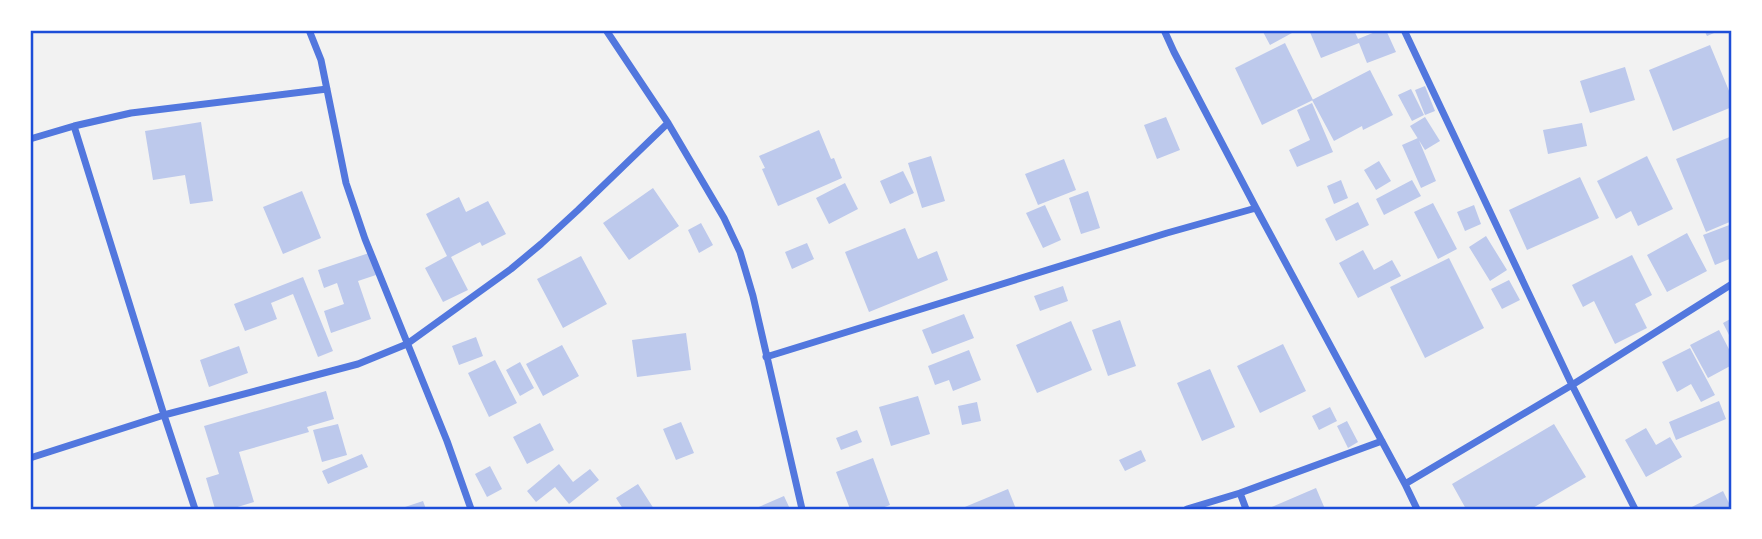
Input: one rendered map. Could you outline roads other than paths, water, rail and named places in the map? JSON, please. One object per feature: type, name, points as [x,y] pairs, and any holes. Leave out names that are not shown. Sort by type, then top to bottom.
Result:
[{"type":"street","points":[[617,30],[607,32],[668,123],[724,218],[740,252],[753,296],[802,509]]},
{"type":"street","points":[[1164,30],[1417,509]]},
{"type":"street","points":[[1404,30],[1572,385],[1635,509]]},
{"type":"street","points":[[312,31],[321,60],[346,183],[365,239],[447,441],[471,509]]},
{"type":"street","points":[[30,139],[131,113],[327,89]]},
{"type":"street","points":[[30,458],[164,415],[358,363],[407,344],[512,269],[578,211],[668,123]]},
{"type":"street","points":[[74,126],[195,509]]},
{"type":"street","points":[[766,358],[1167,233],[1256,208]]},
{"type":"street","points":[[1405,484],[1572,385],[1732,284]]},
{"type":"street","points":[[1187,509],[1240,493],[1382,441]]},
{"type":"street","points":[[1240,493],[1246,509]]}]
